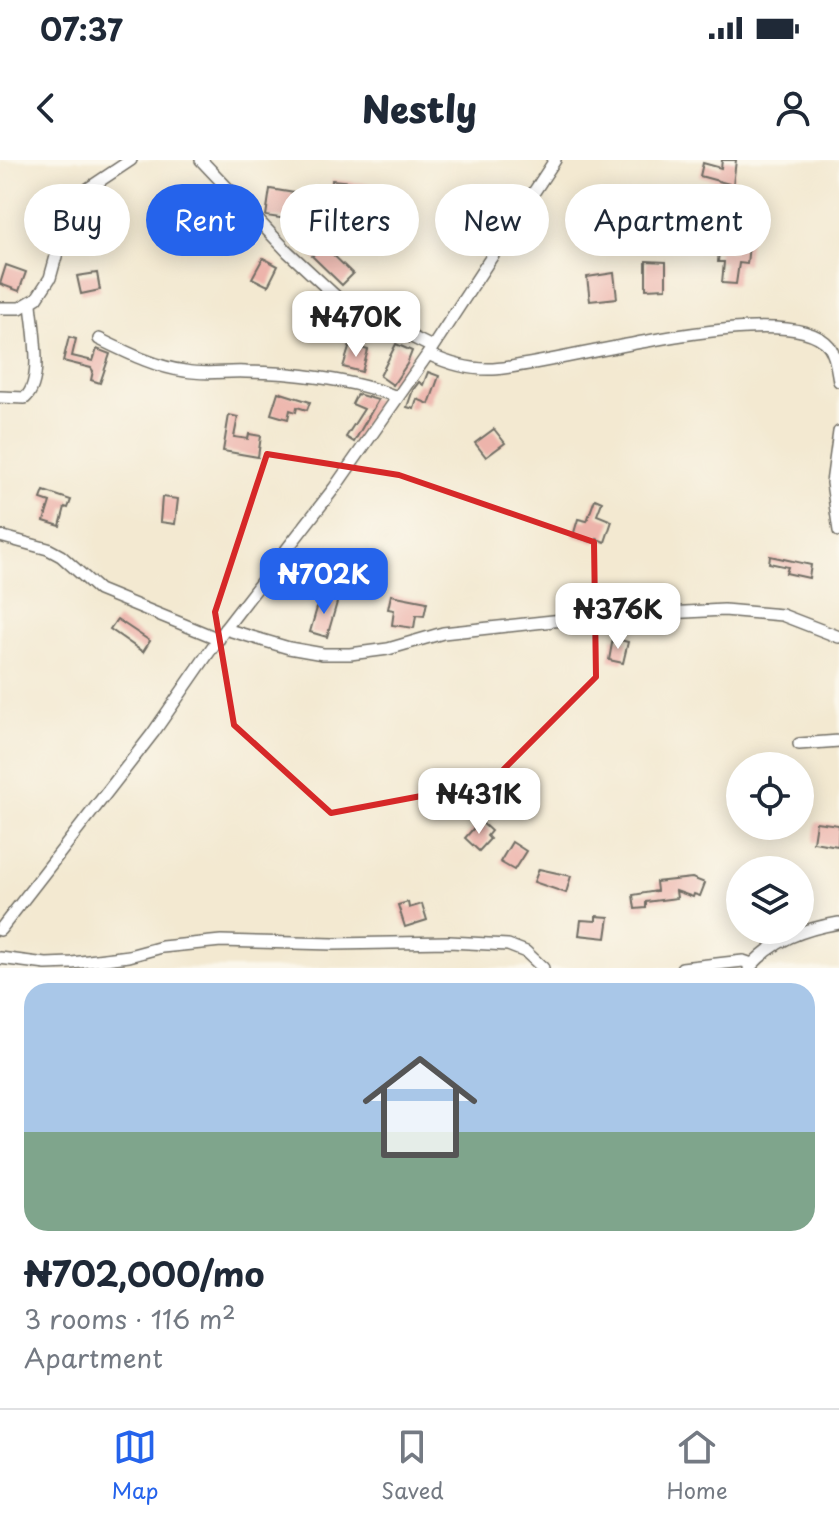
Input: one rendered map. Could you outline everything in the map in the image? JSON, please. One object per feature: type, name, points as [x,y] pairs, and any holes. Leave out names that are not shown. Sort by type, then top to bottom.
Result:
[{"type":"street","points":[[0,308],[20,308],[31,304],[45,289],[70,206],[89,188],[131,160]]},
{"type":"street","points":[[201,160],[288,252],[343,303],[457,366],[494,369],[692,334],[788,328],[806,333],[829,346],[839,381]]},
{"type":"street","points":[[0,930],[153,733],[222,634],[335,487],[430,351],[555,160]]},
{"type":"street","points":[[0,397],[25,398],[33,386],[35,357],[31,304]]},
{"type":"street","points":[[99,339],[124,351],[187,372],[249,371],[317,379],[362,385],[397,397]]},
{"type":"street","points":[[839,432],[832,483],[839,531]]},
{"type":"street","points":[[0,536],[48,549],[61,556],[99,590],[222,634],[323,654],[388,649],[443,633],[590,617],[724,610],[782,615],[839,637]]},
{"type":"street","points":[[799,744],[839,741]]},
{"type":"street","points":[[682,968],[743,961],[750,966],[772,946],[797,932],[839,923]]},
{"type":"street","points":[[0,958],[46,964],[72,963],[129,956],[162,947],[221,941],[334,944],[449,942],[508,945],[526,952],[543,968]]},
{"type":"highlighted area","points":[[267,454],[399,475],[594,542],[596,677],[490,783],[331,813],[234,725],[215,612]]},
{"type":"building","points":[[722,160],[736,160],[733,184],[700,176],[703,163],[721,168]]},
{"type":"building","points":[[332,180],[371,184],[332,184]]},
{"type":"building","points":[[270,189],[280,191],[280,218],[266,216]]},
{"type":"building","points":[[312,256],[334,256],[353,274],[342,285]]},
{"type":"building","points":[[718,256],[748,256],[747,264],[739,263],[736,284],[722,283],[724,262],[718,262]]},
{"type":"building","points":[[263,258],[278,266],[268,286],[252,278]]},
{"type":"building","points":[[646,261],[666,262],[666,288],[646,289]]},
{"type":"building","points":[[6,265],[26,272],[19,291],[0,284]]},
{"type":"building","points":[[97,273],[100,290],[81,294],[77,276]]},
{"type":"building","points":[[614,273],[617,298],[590,301],[587,277]]},
{"type":"building","points":[[69,337],[76,339],[72,356],[93,361],[97,349],[110,354],[100,383],[91,380],[91,368],[63,361]]},
{"type":"building","points":[[396,344],[412,351],[393,385],[380,376]]},
{"type":"building","points":[[350,345],[368,350],[362,372],[343,367]]},
{"type":"building","points":[[428,372],[439,376],[429,404],[417,399],[414,409],[407,407],[413,390],[419,382],[423,385]]},
{"type":"building","points":[[278,392],[310,402],[307,410],[297,407],[296,412],[290,410],[288,419],[271,414]]},
{"type":"building","points":[[357,394],[378,400],[354,442],[346,437],[364,409],[352,404]]},
{"type":"building","points":[[229,415],[238,417],[234,437],[248,439],[249,434],[261,436],[258,457],[223,451]]},
{"type":"building","points":[[494,429],[505,443],[486,457],[475,443]]},
{"type":"building","points":[[44,491],[71,500],[68,508],[65,507],[60,526],[44,521],[50,502],[41,499]]},
{"type":"building","points":[[162,497],[178,499],[175,524],[160,522]]},
{"type":"building","points":[[595,499],[602,502],[597,515],[612,521],[605,542],[597,539],[595,543],[573,536],[578,519],[587,521]]},
{"type":"building","points":[[770,556],[811,565],[809,578],[786,573],[788,567],[769,563]]},
{"type":"building","points":[[321,594],[338,599],[327,637],[310,632]]},
{"type":"building","points":[[391,595],[427,602],[424,616],[416,615],[414,628],[392,625],[394,610],[388,609]]},
{"type":"building","points":[[117,619],[150,641],[143,652],[110,629]]},
{"type":"building","points":[[613,638],[628,642],[623,663],[609,660]]},
{"type":"building","points":[[480,821],[491,831],[487,836],[490,839],[479,851],[465,838]]},
{"type":"building","points":[[816,822],[839,825],[838,846],[813,842]]},
{"type":"building","points":[[512,842],[526,851],[514,870],[500,862]]},
{"type":"building","points":[[539,869],[571,876],[566,893],[534,882]]},
{"type":"building","points":[[692,878],[705,883],[700,896],[694,894],[693,897],[676,891],[677,898],[646,902],[646,908],[635,909],[633,895],[657,891],[656,882]]},
{"type":"building","points":[[408,902],[409,908],[422,904],[427,920],[405,927],[398,905]]},
{"type":"building","points":[[596,916],[609,917],[606,938],[579,935],[581,920],[596,921]]}]
